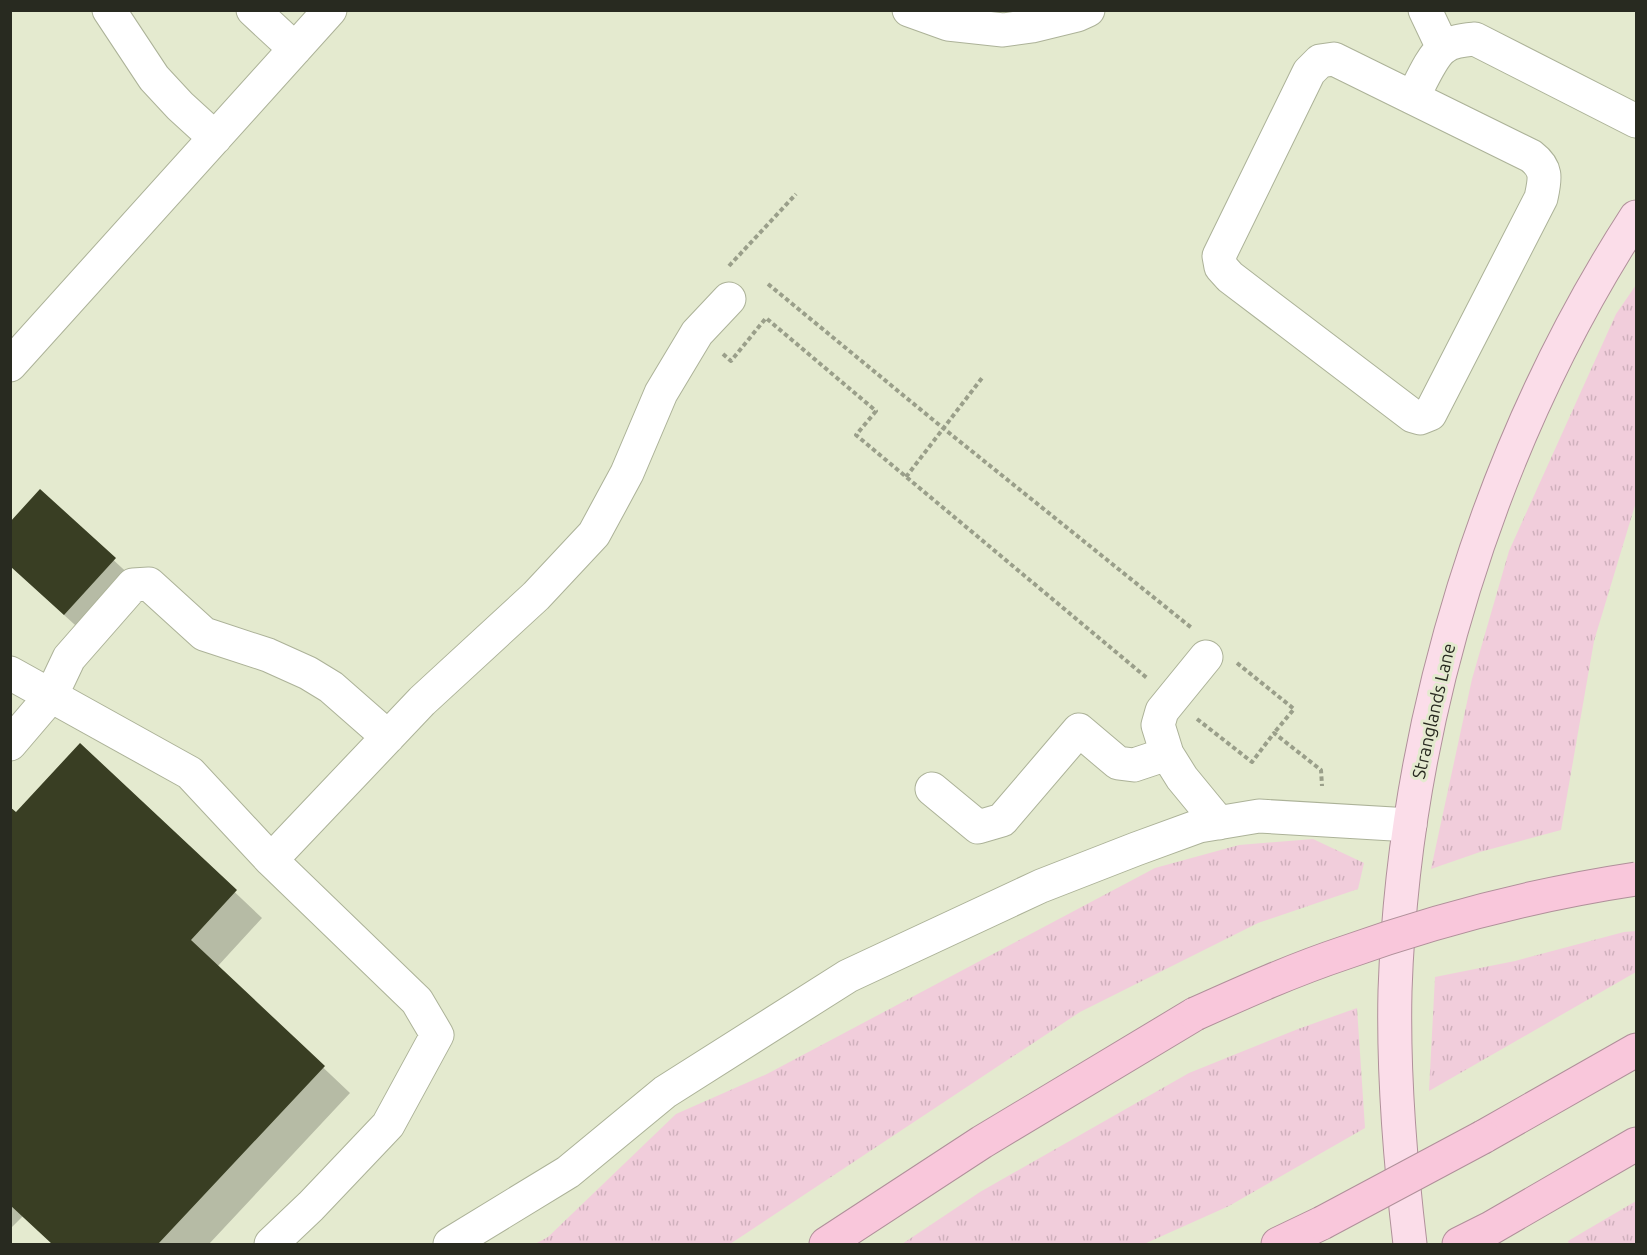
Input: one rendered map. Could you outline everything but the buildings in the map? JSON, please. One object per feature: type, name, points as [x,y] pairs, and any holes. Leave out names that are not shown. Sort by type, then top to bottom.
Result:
[{"type":"highway","points":[[826,1245],[982,1142],[1196,1014],[1343,953],[1422,927],[1511,903],[1636,879]]},
{"type":"highway","points":[[1278,1245],[1483,1137],[1636,1050]]},
{"type":"highway","points":[[1459,1245],[1636,1144]]},
{"type":"main road","name":"Stranglands Lane","points":[[1410,1245],[1400,1161],[1395,1077],[1395,992],[1400,908],[1410,825],[1424,743],[1443,662],[1466,583],[1493,505],[1522,432],[1566,339],[1606,264],[1636,217]]},
{"type":"lane","points":[[109,10],[154,78],[215,138]]},
{"type":"lane","points":[[253,10],[295,49]]},
{"type":"lane","points":[[10,365],[330,10]]},
{"type":"lane","points":[[909,10],[948,24],[1003,30],[1032,26],[1088,10]]},
{"type":"lane","points":[[1425,10],[1443,48]]},
{"type":"lane","points":[[1413,97],[1432,62],[1443,48],[1461,40],[1475,39],[1636,121]]},
{"type":"lane","points":[[1334,58],[1413,97],[1531,156],[1541,164],[1545,179],[1541,198],[1430,414],[1420,418],[1413,416],[1230,277],[1221,267],[1219,256],[1309,72],[1320,62],[1334,58]]},
{"type":"lane","points":[[271,860],[422,701],[536,596],[594,534],[627,473],[661,393],[729,283]]},
{"type":"lane","points":[[10,744],[51,696],[69,658],[133,585],[149,584],[204,634],[268,655],[308,673],[331,687],[388,737]]},
{"type":"lane","points":[[1213,651],[1170,698],[1162,711],[1158,725],[1167,754],[1182,778],[1219,823]]},
{"type":"lane","points":[[10,673],[190,773],[271,860],[417,1001],[437,1035],[388,1125],[271,1245]]},
{"type":"lane","points":[[932,789],[978,827],[1002,820],[1078,730],[1118,763],[1134,765],[1167,754]]},
{"type":"lane","points":[[450,1245],[568,1172],[665,1092],[848,976],[1041,886],[1199,826],[1259,816],[1325,818],[1410,825]]},
{"type":"path","points":[[729,283],[796,194]]},
{"type":"path","points":[[697,333],[731,361],[766,318],[876,411],[856,435],[1170,698],[1252,762],[1294,709],[1213,651],[768,284]]},
{"type":"path","points":[[906,477],[982,378]]},
{"type":"path","points":[[1274,733],[1321,770],[1325,818]]},
{"type":"green space","points":[[1636,285],[1636,502],[1594,641],[1561,830],[1480,852],[1431,869],[1472,679],[1509,551],[1616,314]]},
{"type":"green space","points":[[1313,839],[1364,863],[1358,889],[1258,923],[1080,1012],[730,1244],[535,1244],[548,1237],[676,1114],[767,1074],[1155,868],[1239,845]]},
{"type":"green space","points":[[1636,931],[1636,972],[1429,1091],[1435,977],[1515,961],[1624,932]]},
{"type":"green space","points":[[1357,1008],[1365,1128],[1229,1206],[1144,1244],[902,1244],[980,1192],[1189,1073]]},
{"type":"green space","points":[[1636,1201],[1636,1244],[1569,1244],[1568,1241]]}]
